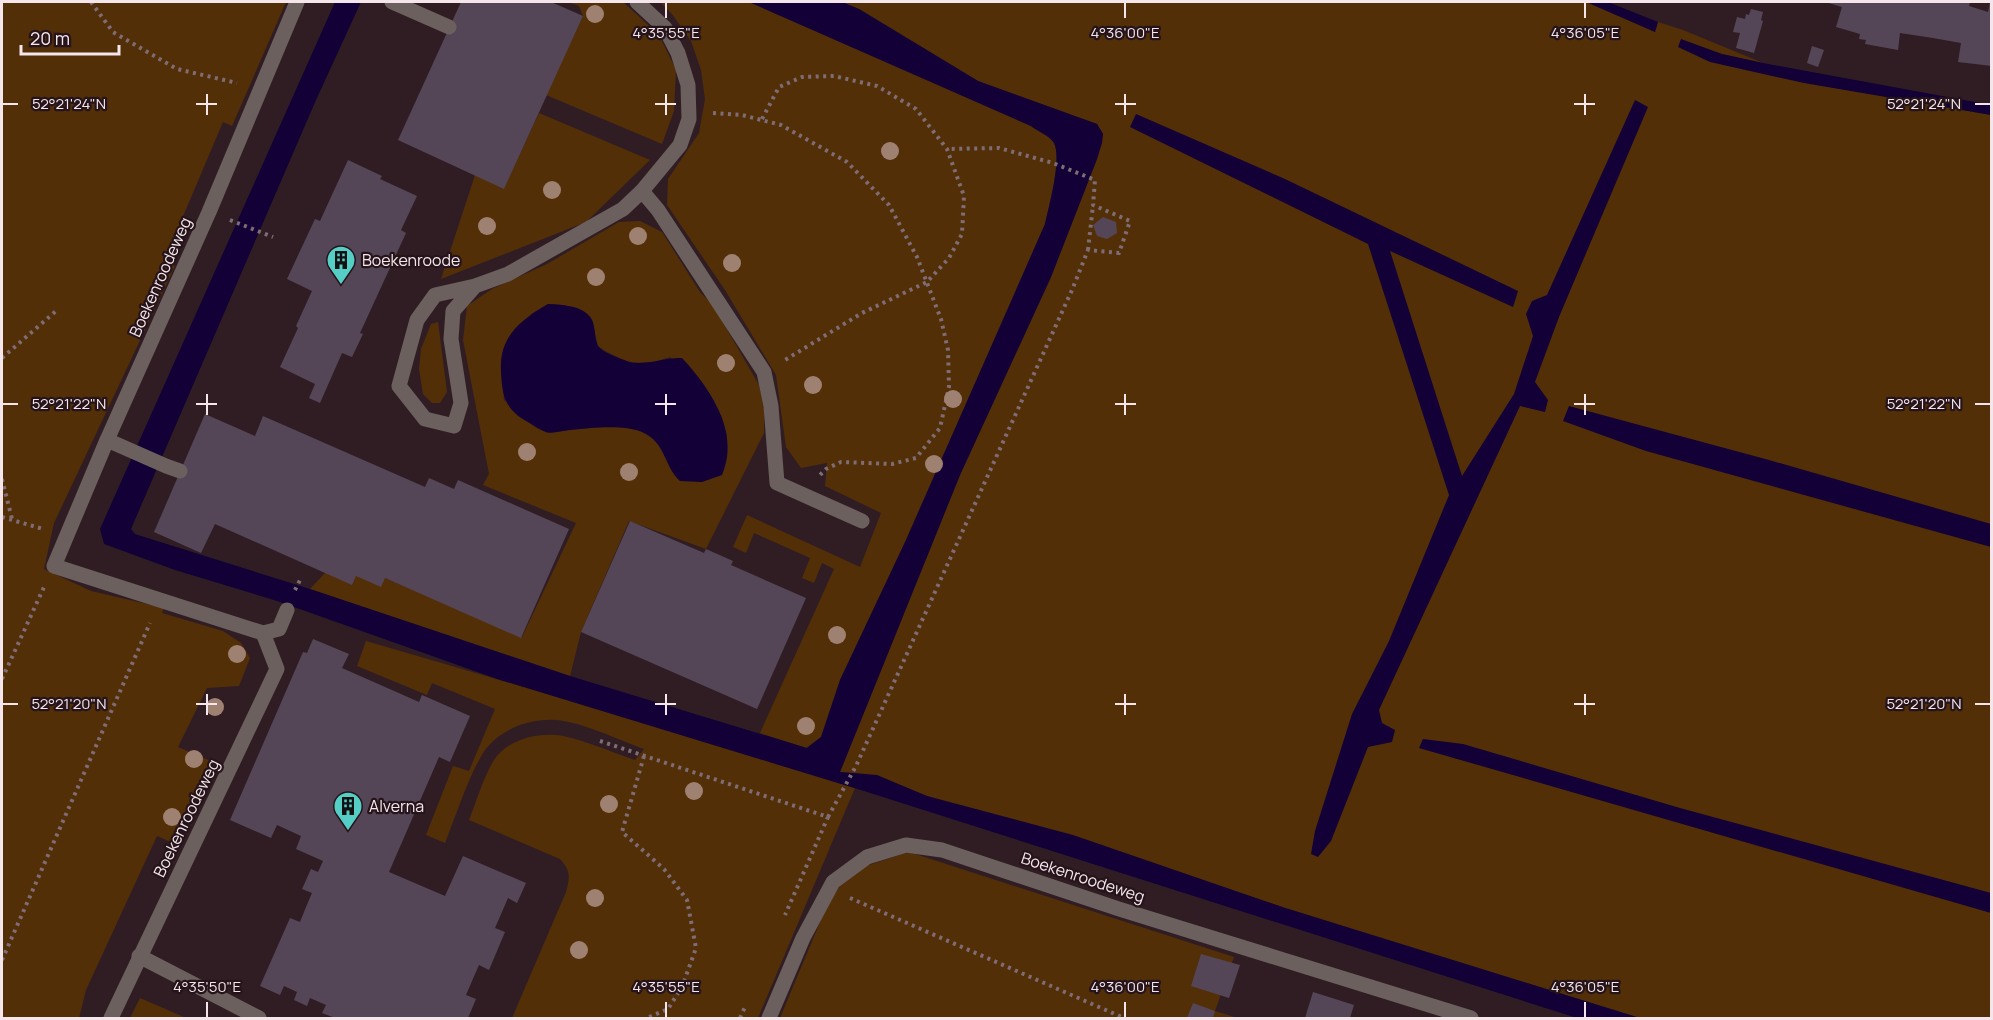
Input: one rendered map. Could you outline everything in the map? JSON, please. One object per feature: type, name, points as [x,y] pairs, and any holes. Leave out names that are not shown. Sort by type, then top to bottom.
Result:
[{"type":"street","name":"Boekenroodeweg","points":[[54,566],[107,440],[209,212],[297,2]]},
{"type":"street","points":[[392,2],[449,27]]},
{"type":"street","points":[[475,286],[453,311],[451,339],[461,403],[454,426],[425,419],[399,386],[417,320],[435,295],[475,286],[508,274],[623,209],[642,191],[680,145],[689,119],[688,85],[678,53],[665,28],[637,2]]},
{"type":"street","points":[[642,191],[658,210],[764,372],[771,406],[777,483],[862,521]]},
{"type":"street","points":[[107,440],[173,469]]},
{"type":"street","points":[[54,566],[263,633],[279,629],[287,610]]},
{"type":"street","name":"Boekenroodeweg","points":[[111,1018],[277,669],[263,633]]},
{"type":"street","name":"Boekenroodeweg","points":[[769,1018],[803,938],[833,882],[867,857],[906,846],[942,850],[1130,913],[1471,1018]]},
{"type":"street","points":[[140,956],[258,1018]]},
{"type":"path","points":[[91,2],[113,32],[177,69],[250,86],[260,92]]},
{"type":"path","points":[[762,119],[779,87],[802,77],[834,76],[877,86],[916,109],[947,149],[964,196],[962,234],[949,258],[927,282],[862,314],[764,372]]},
{"type":"path","points":[[689,111],[742,115],[781,125],[847,162],[888,205],[917,257],[941,319],[948,350],[949,387],[940,429],[916,458],[892,464],[867,461],[841,462],[826,469],[801,493]]},
{"type":"path","points":[[782,923],[828,817],[856,766],[1072,290],[1088,250],[1095,180],[1053,163],[999,148],[947,149]]},
{"type":"path","points":[[1088,250],[1119,253],[1130,220],[1093,205]]},
{"type":"path","points":[[224,217],[273,237]]},
{"type":"path","points":[[2,358],[56,311]]},
{"type":"path","points":[[2,479],[12,520]]},
{"type":"path","points":[[2,516],[67,538]]},
{"type":"path","points":[[2,679],[54,566]]},
{"type":"path","points":[[2,960],[160,600]]},
{"type":"path","points":[[600,741],[828,817]]},
{"type":"path","points":[[644,756],[622,832],[664,869],[687,900],[696,948],[682,987],[668,1009],[647,1018]]},
{"type":"path","points":[[829,889],[1125,1018]]},
{"type":"path","points":[[740,1018],[749,997]]},
{"type":"shaded area","points":[[2,2],[286,2],[232,126],[223,122],[164,261],[175,266],[54,523],[44,569],[91,591],[164,608],[162,613],[223,631],[241,643],[250,658],[239,686],[207,688],[178,747],[213,762],[173,843],[157,836],[86,990],[79,1018],[2,1018]]},
{"type":"shaded area","points":[[335,2],[361,2],[316,100],[131,529],[135,534],[310,589],[570,676],[807,748],[821,737],[840,680],[906,540],[1045,224],[1057,160],[1052,140],[1031,126],[749,2],[842,2],[859,9],[978,81],[1097,124],[1103,134],[1097,159],[1051,277],[960,475],[840,772],[877,775],[927,796],[1073,835],[1285,908],[1640,1018],[1577,1018],[864,791],[497,679],[277,601],[175,570],[104,544],[100,529]]},
{"type":"shaded area","points":[[568,2],[623,2],[659,35],[676,70],[674,111],[662,144],[546,95],[583,16],[579,6]]},
{"type":"shaded area","points":[[660,2],[749,2],[1031,126],[1052,140],[1056,150],[1054,183],[1045,224],[906,540],[840,680],[821,737],[806,748],[760,733],[834,569],[822,563],[814,583],[802,578],[810,558],[754,533],[746,553],[733,547],[747,515],[860,567],[881,513],[825,486],[827,463],[801,468],[786,447],[776,375],[725,290],[667,205],[668,179],[699,133],[705,99],[701,70],[691,41],[672,14]]},
{"type":"shaded area","points":[[842,2],[1590,2],[1655,32],[1658,22],[1683,30],[1763,63],[1722,54],[1769,75],[1991,115],[1991,1018],[1639,1018],[927,796],[864,774],[840,772],[960,475],[1051,277],[1097,159],[1103,134],[1097,124],[978,81],[859,9]]},
{"type":"shaded area","points":[[1586,2],[1608,2],[1658,22],[1655,32]]},
{"type":"shaded area","points":[[1681,39],[1722,54],[1763,63],[1991,105],[1991,115],[1804,83],[1710,62],[1678,47]]},
{"type":"shaded area","points":[[1635,100],[1648,107],[1559,317],[1535,382],[1548,400],[1545,412],[1520,406],[1379,710],[1382,723],[1395,730],[1392,742],[1368,747],[1331,841],[1318,857],[1311,854],[1315,831],[1352,714],[1389,641],[1449,495],[1368,244],[1130,127],[1136,114],[1285,179],[1518,291],[1513,307],[1390,251],[1462,476],[1514,394],[1533,336],[1526,314],[1532,301],[1547,295]]},
{"type":"shaded area","points":[[539,113],[650,160],[586,222],[441,279],[475,175],[504,188]]},
{"type":"shaded area","points":[[640,221],[662,232],[700,292],[713,305],[759,385],[764,409],[764,433],[706,549],[629,521],[581,632],[570,676],[310,589],[325,573],[385,578],[522,637],[576,523],[483,485],[489,474],[463,340],[467,306],[492,289],[547,264],[619,222]],"holes":[[[548,304],[564,305],[591,318],[598,346],[607,352],[630,363],[654,362],[670,357],[721,415],[727,435],[727,458],[662,449],[648,435],[628,427],[547,433],[504,400],[501,365],[531,314]]]},
{"type":"shaded area","points":[[548,304],[571,306],[582,310],[593,321],[598,346],[616,357],[633,363],[682,358],[700,379],[721,416],[727,443],[727,457],[722,475],[702,482],[680,481],[674,475],[656,442],[642,432],[606,427],[548,433],[513,411],[502,387],[501,359],[504,348],[514,330],[521,323]]},
{"type":"shaded area","points":[[438,322],[447,392],[440,403],[432,403],[423,394],[419,369],[421,349],[431,324]]},
{"type":"shaded area","points":[[1569,406],[1769,460],[1991,524],[1991,547],[1646,451],[1563,421]]},
{"type":"shaded area","points":[[366,641],[651,724],[855,788],[758,1018],[512,1018],[566,892],[569,874],[560,859],[469,820],[490,767],[499,753],[513,743],[539,735],[556,735],[574,739],[635,760],[644,749],[566,721],[535,721],[515,727],[497,738],[483,753],[467,785],[445,843],[426,835],[453,766],[469,771],[495,709],[432,683],[427,695],[357,666]]},
{"type":"shaded area","points":[[1423,739],[1463,744],[1680,808],[1991,893],[1991,913],[1419,748]]},
{"type":"shaded area","points":[[909,852],[1234,957],[1215,1011],[1238,1018],[780,1018],[828,903],[845,879],[863,867]]},
{"type":"shaded area","points":[[140,998],[186,1018],[130,1018]]},
{"type":"building","points":[[461,2],[551,2],[583,16],[504,189],[398,140]]},
{"type":"building","points":[[1825,2],[1970,2],[1969,6],[1988,12],[1990,2],[1992,2],[1992,66],[1958,62],[1961,43],[1933,38],[1900,33],[1898,50],[1865,44],[1866,40],[1859,39],[1860,34],[1836,27],[1842,7]]},
{"type":"building","points":[[1751,9],[1763,12],[1761,20],[1763,21],[1754,53],[1736,48],[1740,33],[1733,32],[1737,17],[1745,19]]},
{"type":"building","points":[[1812,46],[1824,50],[1818,67],[1807,63]]},
{"type":"building","name":"Boekenroode","points":[[348,160],[382,176],[380,179],[417,196],[401,230],[406,233],[360,333],[363,334],[352,357],[342,353],[320,403],[309,398],[315,384],[280,367],[312,291],[287,279],[315,219],[320,221]]},
{"type":"building","points":[[1103,217],[1116,222],[1117,233],[1107,239],[1097,236],[1093,225]]},
{"type":"building","points":[[205,414],[255,436],[263,416],[425,487],[429,478],[454,489],[458,480],[569,529],[521,638],[385,578],[381,587],[356,576],[352,585],[215,524],[201,553],[154,532]]},
{"type":"building","points":[[630,521],[704,553],[706,549],[733,561],[731,565],[806,598],[757,709],[581,632]]},
{"type":"building","name":"Alverna","points":[[313,639],[349,654],[342,668],[419,702],[422,695],[470,716],[450,762],[439,757],[389,872],[445,896],[463,856],[526,883],[517,903],[508,898],[495,928],[505,932],[489,970],[479,965],[472,981],[466,995],[476,999],[468,1018],[335,1018],[322,1013],[326,1005],[310,998],[307,1006],[294,1000],[297,992],[284,986],[280,995],[260,986],[290,918],[300,922],[312,893],[302,889],[311,869],[318,872],[323,861],[296,849],[301,836],[277,825],[271,838],[230,820],[303,652],[307,653]]},
{"type":"building","points":[[1201,954],[1240,965],[1229,998],[1191,986]]},
{"type":"building","points":[[1313,992],[1354,1005],[1350,1018],[1305,1018]]},
{"type":"building","points":[[1193,1003],[1215,1011],[1213,1018],[1187,1018]]},
{"type":"place","name":"Boekenroode","points":[[341,286]]},
{"type":"place","name":"Alverna","points":[[348,832]]}]
